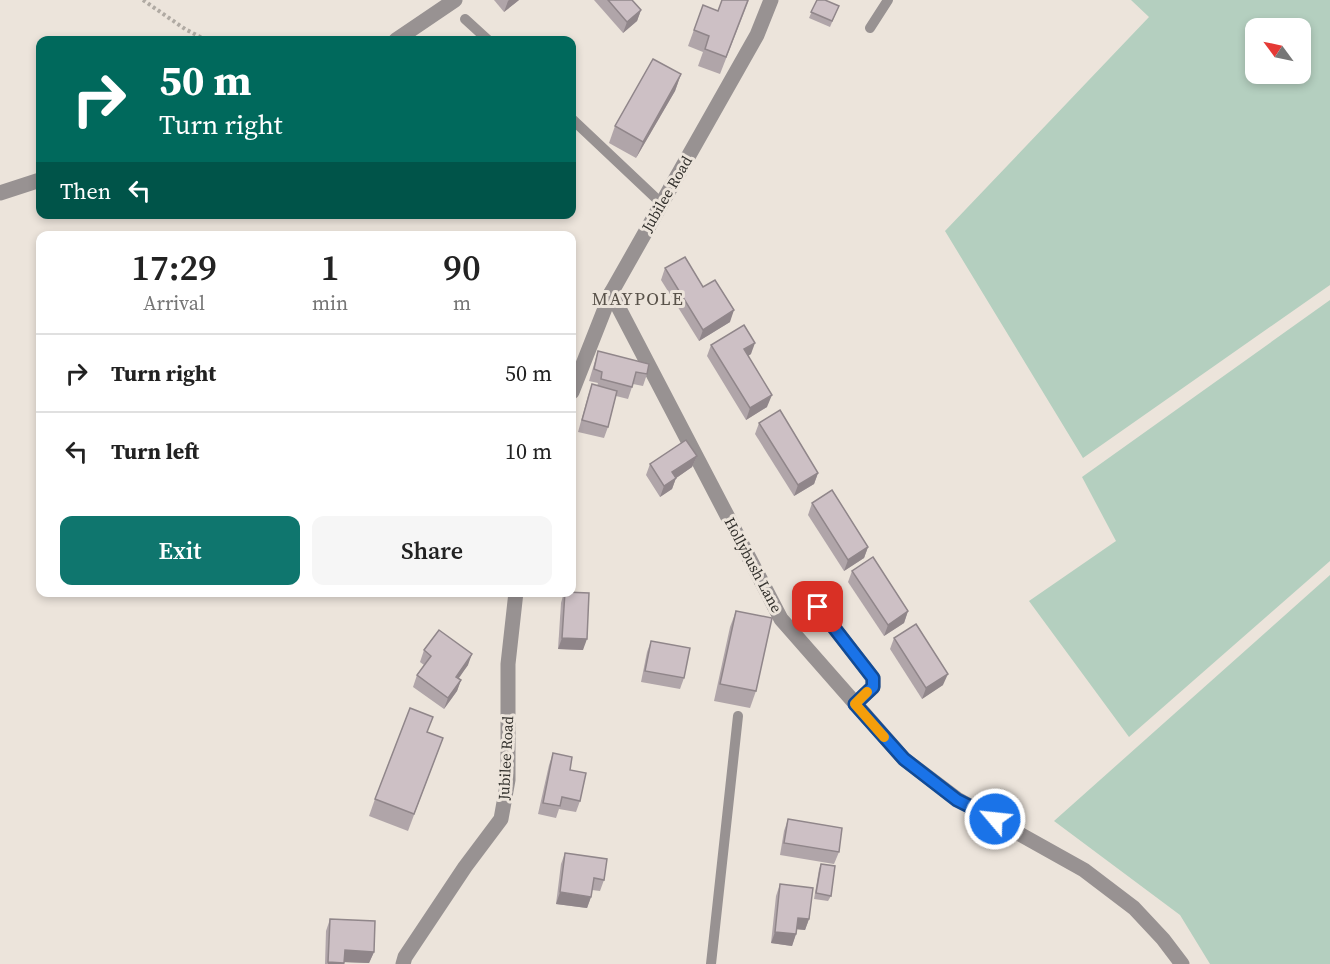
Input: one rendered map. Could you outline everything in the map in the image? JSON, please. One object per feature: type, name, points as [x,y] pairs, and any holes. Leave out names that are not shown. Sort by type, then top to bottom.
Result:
[{"type":"street","points":[[402,36],[455,0]]},
{"type":"street","name":"Jubilee Road","points":[[576,382],[610,293],[757,35],[771,0]]},
{"type":"street","points":[[0,193],[36,181]]},
{"type":"street","name":"Hollybush Lane","points":[[610,293],[781,619],[904,759],[957,800],[1084,870],[1134,908],[1163,939],[1182,964]]},
{"type":"street","name":"Jubilee Road","points":[[403,964],[405,957],[465,867],[501,819],[508,780],[508,664],[515,597]]},
{"type":"street","points":[[818,607],[873,678],[873,687],[855,704]]},
{"type":"lane","points":[[870,28],[888,0]]},
{"type":"lane","points":[[465,19],[484,36]]},
{"type":"lane","points":[[576,123],[661,204]]},
{"type":"lane","points":[[711,964],[738,716]]},
{"type":"path","points":[[143,0],[198,36]]},
{"type":"green space","points":[[1131,0],[1330,0],[1330,285],[1083,458],[945,231],[1149,17]]},
{"type":"green space","points":[[1330,300],[1330,561],[1129,737],[1029,601],[1116,541],[1082,477]]},
{"type":"green space","points":[[1330,575],[1330,964],[1210,964],[1180,915],[1054,821]]},
{"type":"building","points":[[608,0],[632,0],[641,10],[627,22]]},
{"type":"building","points":[[722,0],[748,0],[726,57],[705,49],[709,36],[694,30],[703,5],[718,11]]},
{"type":"building","points":[[817,0],[825,0],[839,6],[832,21],[811,12]]},
{"type":"building","points":[[653,59],[681,74],[643,142],[615,126]]},
{"type":"building","points":[[685,257],[703,287],[715,280],[734,310],[703,330],[665,268]]},
{"type":"building","points":[[744,325],[755,343],[744,349],[772,395],[750,408],[711,345]]},
{"type":"building","points":[[598,351],[649,364],[647,374],[636,372],[632,387],[601,379],[602,372],[594,369]]},
{"type":"building","points":[[592,384],[617,391],[608,427],[582,420]]},
{"type":"building","points":[[780,410],[818,473],[798,485],[759,423]]},
{"type":"building","points":[[686,440],[697,456],[672,472],[676,478],[664,486],[650,464]]},
{"type":"building","points":[[832,490],[868,547],[848,560],[812,503]]},
{"type":"building","points":[[873,557],[908,611],[888,625],[852,571]]},
{"type":"building","points":[[576,592],[589,593],[587,639],[562,638],[565,597],[576,597]]},
{"type":"building","points":[[736,611],[772,618],[756,691],[720,684]]},
{"type":"building","points":[[916,624],[948,674],[926,688],[894,638]]},
{"type":"building","points":[[439,630],[472,654],[456,677],[461,680],[448,698],[417,675],[431,656],[424,650]]},
{"type":"building","points":[[651,641],[690,648],[684,678],[645,671]]},
{"type":"building","points":[[410,708],[433,717],[427,732],[443,738],[414,814],[375,799]]},
{"type":"building","points":[[553,753],[572,757],[570,770],[586,773],[580,801],[562,797],[560,806],[543,803]]},
{"type":"building","points":[[788,819],[842,828],[839,852],[784,843]]},
{"type":"building","points":[[565,853],[607,859],[604,880],[594,878],[591,897],[560,892]]},
{"type":"building","points":[[821,864],[835,866],[831,896],[816,893]]},
{"type":"building","points":[[780,884],[813,888],[809,919],[798,918],[796,934],[775,932]]},
{"type":"building","points":[[330,919],[375,921],[374,952],[345,950],[344,963],[328,962]]},
{"type":"slow traffic","points":[[867,692],[855,704],[884,737]]},
{"type":"district","name":"MAYPOLE","points":[[638,299]]},
{"type":"route","points":[[818,607],[873,678],[873,687],[855,704],[904,759],[957,800],[995,819]]}]
